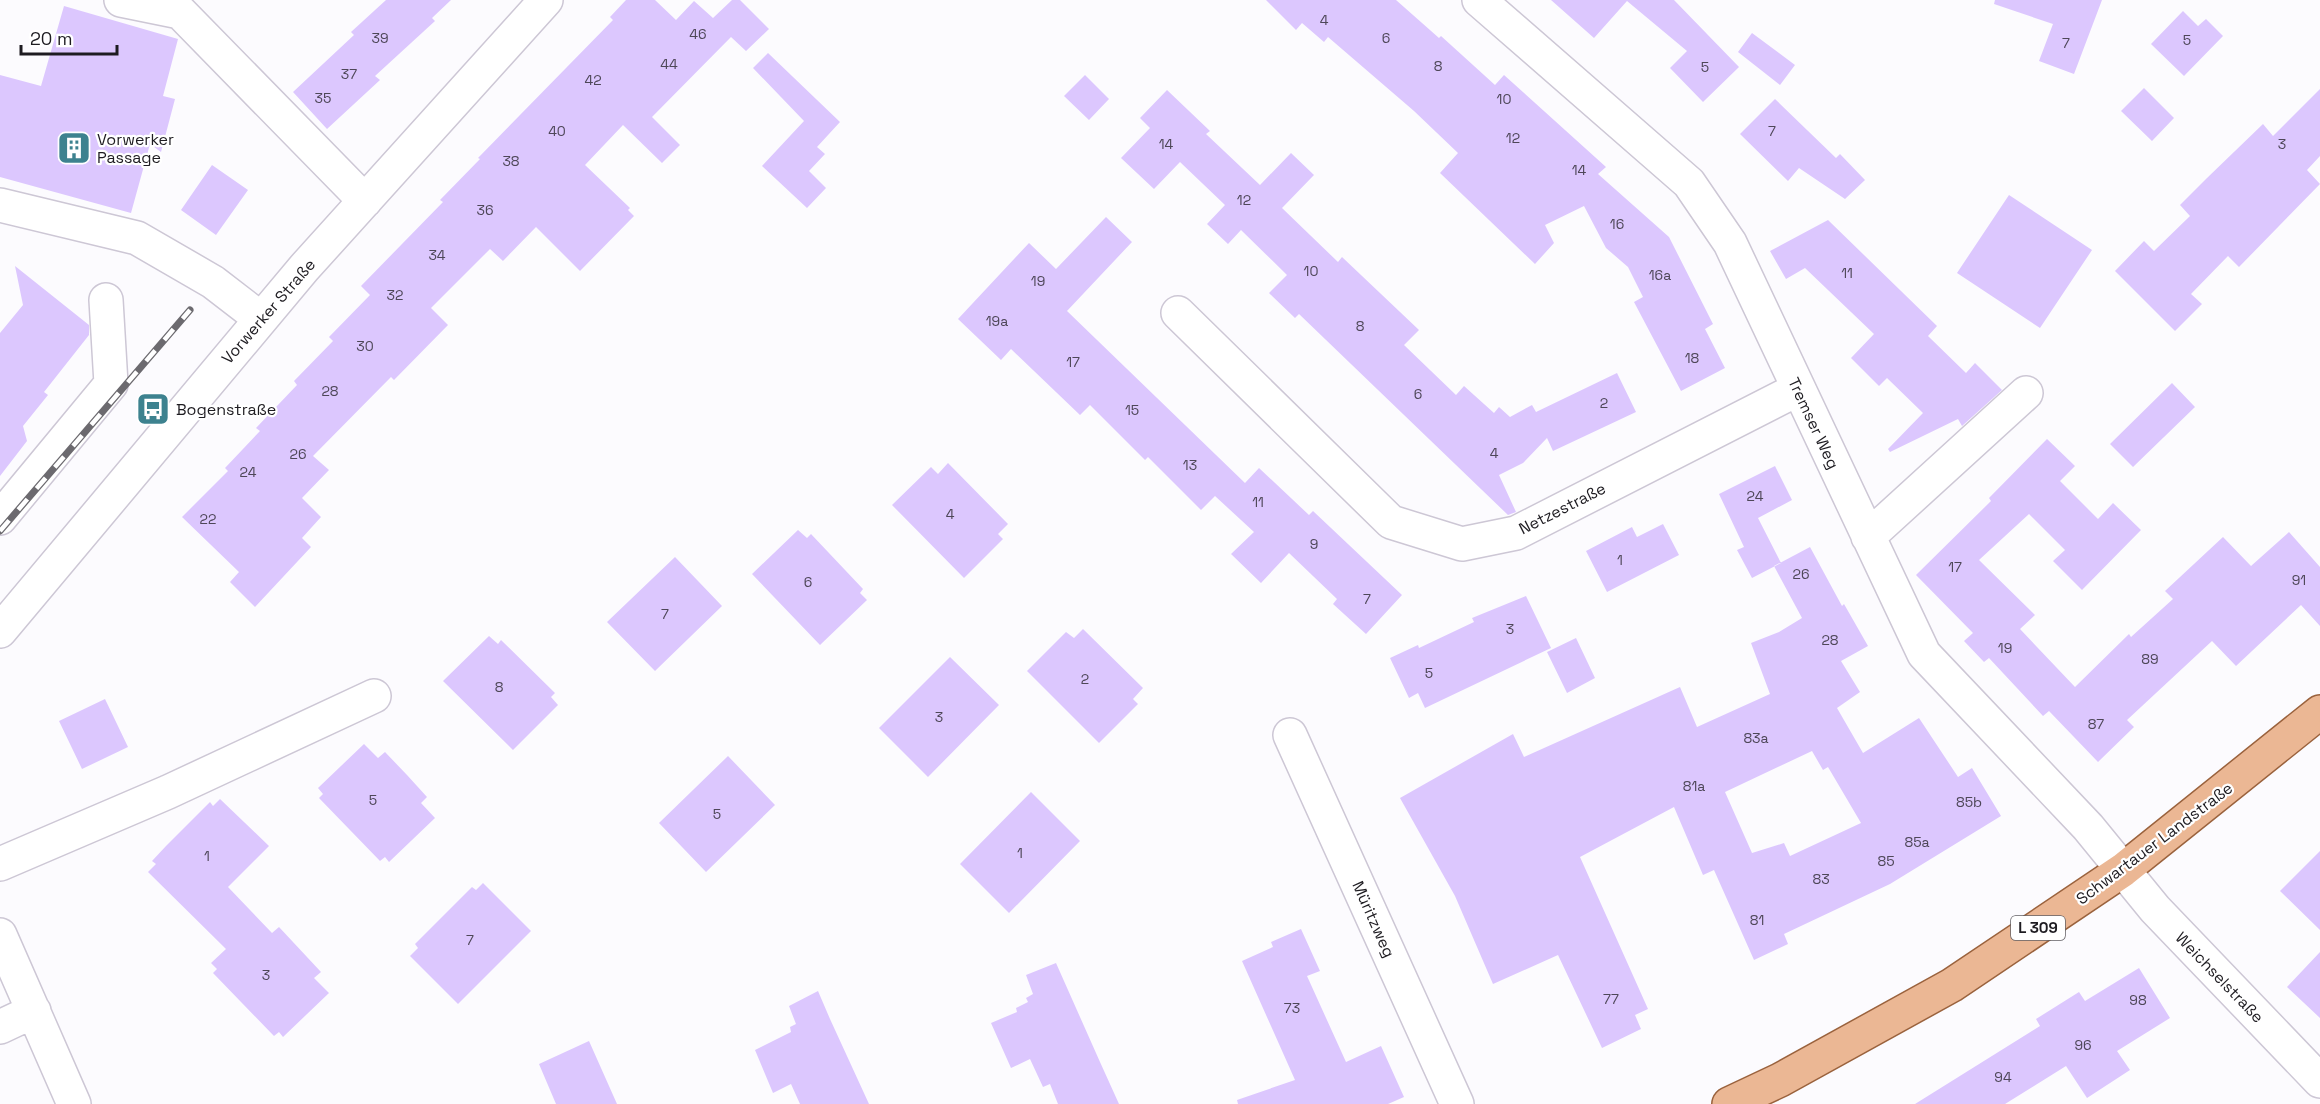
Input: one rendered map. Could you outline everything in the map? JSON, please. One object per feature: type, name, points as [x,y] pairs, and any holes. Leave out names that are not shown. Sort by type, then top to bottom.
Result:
[{"type":"main road","name":"Schwartauer Landstraße","points":[[1729,1104],[1780,1080],[1952,986],[2123,870],[2320,712]]},
{"type":"street","points":[[121,0],[173,6],[365,201]]},
{"type":"street","name":"Vorwerker Straße","points":[[0,630],[261,319],[546,0]]},
{"type":"street","name":"Tremser Weg","points":[[1479,0],[1689,183],[1730,243],[1924,654],[2088,827],[2123,870]]},
{"type":"street","points":[[0,205],[137,238],[213,282],[261,319]]},
{"type":"street","points":[[0,518],[111,384],[106,300]]},
{"type":"street","name":"Netzestraße","points":[[1178,313],[1391,522],[1462,544],[1516,532],[1798,389]]},
{"type":"street","points":[[1868,537],[2026,393]]},
{"type":"street","points":[[0,864],[168,792],[374,696]]},
{"type":"street","name":"Müritzweg","points":[[1290,735],[1457,1104]]},
{"type":"street","name":"Weichselstraße","points":[[2123,870],[2155,909],[2320,1080]]},
{"type":"street","points":[[0,935],[74,1104]]},
{"type":"street","points":[[0,1027],[34,1011]]},
{"type":"building","points":[[386,0],[451,0],[432,18],[435,21],[375,76],[380,80],[327,129],[293,92],[354,35],[351,32]]},
{"type":"building","points":[[626,0],[655,0],[676,20],[694,1],[713,18],[732,0],[740,0],[769,29],[746,51],[731,37],[652,117],[680,145],[662,163],[623,125],[585,165],[630,208],[628,210],[634,216],[580,271],[536,227],[503,261],[490,249],[431,308],[448,325],[394,380],[391,377],[313,456],[329,470],[302,498],[321,517],[302,538],[311,547],[255,607],[230,582],[239,572],[182,517],[228,471],[225,468],[260,431],[256,428],[297,385],[294,381],[333,341],[329,337],[370,295],[361,286],[443,202],[440,200],[480,159],[478,158],[613,20],[610,17]]},
{"type":"building","points":[[1266,0],[1396,0],[1439,38],[1441,36],[1495,85],[1504,75],[1606,167],[1598,174],[1669,237],[1713,324],[1705,329],[1725,368],[1681,391],[1634,302],[1643,297],[1628,267],[1606,248],[1584,206],[1545,225],[1554,243],[1535,264],[1440,173],[1458,153],[1414,111],[1328,37],[1324,42],[1302,23],[1296,30]]},
{"type":"building","points":[[1551,0],[1674,0],[1739,67],[1703,102],[1670,68],[1687,51],[1627,1],[1594,38]]},
{"type":"building","points":[[1995,0],[2102,0],[2074,74],[2039,61],[2053,24],[1994,4]]},
{"type":"building","points":[[64,6],[178,39],[163,96],[175,99],[161,152],[150,144],[131,213],[0,177],[0,75],[41,86]]},
{"type":"building","points":[[2183,11],[2198,26],[2206,19],[2223,36],[2184,76],[2151,44]]},
{"type":"building","points":[[1752,33],[1795,65],[1780,85],[1738,52]]},
{"type":"building","points":[[768,53],[840,122],[817,147],[825,154],[809,171],[826,188],[807,208],[762,166],[804,121],[753,68]]},
{"type":"building","points":[[1085,75],[1109,99],[1089,120],[1064,96]]},
{"type":"building","points":[[2144,88],[2174,118],[2152,141],[2121,111]]},
{"type":"building","points":[[2320,89],[2320,156],[2307,170],[2320,184],[2239,267],[2228,256],[2191,294],[2202,304],[2175,331],[2115,271],[2144,241],[2154,251],[2190,216],[2180,205],[2263,124],[2273,136]]},
{"type":"building","points":[[1167,90],[1210,131],[1206,134],[1260,185],[1291,153],[1314,175],[1282,208],[1338,262],[1342,257],[1419,330],[1404,345],[1456,395],[1464,386],[1494,413],[1499,407],[1510,417],[1532,405],[1536,412],[1617,373],[1636,412],[1553,451],[1547,438],[1523,463],[1499,475],[1516,512],[1508,515],[1299,314],[1295,318],[1269,293],[1287,275],[1241,230],[1228,244],[1207,224],[1225,205],[1180,162],[1154,189],[1121,158],[1150,128],[1140,118]]},
{"type":"building","points":[[1775,99],[1836,158],[1840,154],[1865,180],[1845,199],[1799,168],[1788,181],[1740,134]]},
{"type":"building","points":[[212,165],[248,190],[216,235],[181,210]]},
{"type":"building","points":[[2009,195],[2092,250],[2040,328],[1957,273]]},
{"type":"building","points":[[1106,217],[1132,242],[1067,311],[1245,483],[1259,468],[1309,515],[1313,511],[1402,595],[1366,634],[1333,604],[1337,599],[1289,553],[1261,583],[1231,554],[1254,532],[1215,496],[1201,510],[1148,457],[1145,460],[1090,405],[1080,415],[1011,349],[1001,360],[958,319],[1029,243],[1056,269]]},
{"type":"building","points":[[1828,220],[1937,326],[1928,336],[1966,373],[1975,363],[2002,390],[1962,426],[1958,419],[1890,452],[1888,449],[1923,413],[1887,378],[1879,386],[1851,358],[1874,334],[1805,268],[1786,279],[1770,251]]},
{"type":"building","points":[[15,266],[89,325],[89,335],[44,392],[48,395],[23,426],[27,441],[0,476],[0,333],[23,305]]},
{"type":"building","points":[[2172,383],[2195,407],[2133,467],[2110,444]]},
{"type":"building","points":[[2047,439],[2075,466],[2060,481],[2098,519],[2113,503],[2141,530],[2082,590],[2053,561],[2065,550],[2029,514],[1979,560],[2035,615],[2020,629],[2075,687],[2129,634],[2131,637],[2173,599],[2165,591],[2223,537],[2251,566],[2289,532],[2320,567],[2320,626],[2301,605],[2236,666],[2212,641],[2127,720],[2134,727],[2098,762],[2049,711],[2043,716],[1989,658],[1984,662],[1964,641],[1973,633],[1916,575],[1991,501],[1989,498]]},
{"type":"building","points":[[948,463],[1008,524],[998,534],[1003,539],[964,578],[892,505],[931,467],[938,474]]},
{"type":"building","points":[[1775,466],[1792,500],[1758,518],[1781,563],[1752,578],[1737,550],[1744,547],[1719,494]]},
{"type":"building","points":[[1663,524],[1679,555],[1607,592],[1586,551],[1632,527],[1637,537]]},
{"type":"building","points":[[798,530],[807,538],[811,534],[863,589],[860,593],[867,600],[820,645],[752,574]]},
{"type":"building","points":[[1810,547],[1842,606],[1844,604],[1868,646],[1841,661],[1860,692],[1837,708],[1863,753],[1919,718],[1958,777],[1972,768],[2001,816],[1890,884],[1784,934],[1788,944],[1754,960],[1714,870],[1703,875],[1674,807],[1580,857],[1648,1009],[1635,1015],[1641,1029],[1602,1048],[1558,955],[1493,984],[1455,896],[1400,798],[1513,734],[1524,757],[1680,687],[1697,727],[1770,694],[1751,643],[1779,632],[1802,618],[1774,566]],"holes":[[[1812,751],[1823,770],[1828,767],[1861,823],[1790,856],[1784,843],[1752,853],[1725,792]]]},
{"type":"building","points":[[675,557],[722,606],[655,671],[607,622]]},
{"type":"building","points":[[1526,596],[1551,648],[1425,708],[1418,693],[1409,698],[1390,658],[1418,645],[1419,648],[1474,622],[1472,618]]},
{"type":"building","points":[[1083,629],[1143,688],[1133,699],[1138,704],[1099,743],[1027,671],[1066,632],[1074,638]]},
{"type":"building","points":[[489,636],[498,644],[501,640],[555,693],[551,697],[558,705],[513,750],[443,681]]},
{"type":"building","points":[[1576,638],[1595,678],[1567,693],[1547,652]]},
{"type":"building","points":[[950,657],[999,705],[928,777],[879,728]]},
{"type":"building","points":[[105,699],[128,747],[82,769],[59,721]]},
{"type":"building","points":[[364,744],[378,758],[385,752],[427,797],[421,803],[435,818],[389,862],[385,857],[380,861],[319,798],[323,794],[318,788]]},
{"type":"building","points":[[728,756],[775,805],[706,872],[659,823]]},
{"type":"building","points":[[1031,792],[1080,841],[1009,913],[960,864]]},
{"type":"building","points":[[220,799],[269,846],[228,887],[272,933],[279,927],[321,972],[314,978],[329,993],[283,1037],[279,1032],[274,1036],[213,973],[217,969],[211,963],[226,949],[148,872],[156,864],[152,861],[166,846],[210,802],[213,806]]},
{"type":"building","points":[[2320,851],[2320,930],[2280,891]]},
{"type":"building","points":[[483,883],[531,931],[458,1004],[410,956],[418,948],[415,944],[472,887],[476,890]]},
{"type":"building","points":[[1301,929],[1320,971],[1307,976],[1346,1062],[1381,1046],[1404,1097],[1388,1104],[1238,1104],[1237,1100],[1295,1080],[1242,961],[1273,947],[1271,942]]},
{"type":"building","points":[[2320,952],[2320,1018],[2287,987]]},
{"type":"building","points":[[1056,963],[1119,1104],[1058,1104],[1050,1084],[1043,1087],[1030,1059],[1011,1068],[991,1023],[1017,1012],[1016,1008],[1028,1002],[1026,998],[1033,994],[1026,975]]},
{"type":"building","points":[[2139,968],[2170,1018],[2117,1051],[2130,1070],[2087,1098],[2066,1066],[2005,1104],[1915,1104],[2040,1026],[2036,1019],[2079,992],[2085,1001]]},
{"type":"building","points":[[818,991],[869,1104],[800,1104],[791,1084],[773,1093],[755,1050],[791,1032],[790,1027],[796,1024],[789,1006]]},
{"type":"building","points":[[589,1041],[617,1104],[556,1104],[539,1064]]},
{"type":"railway","points":[[0,531],[190,310]]},
{"type":"place","name":"Vorwerker Passage","points":[[74,148]]},
{"type":"place","name":"Bogenstraße","points":[[153,409]]}]
